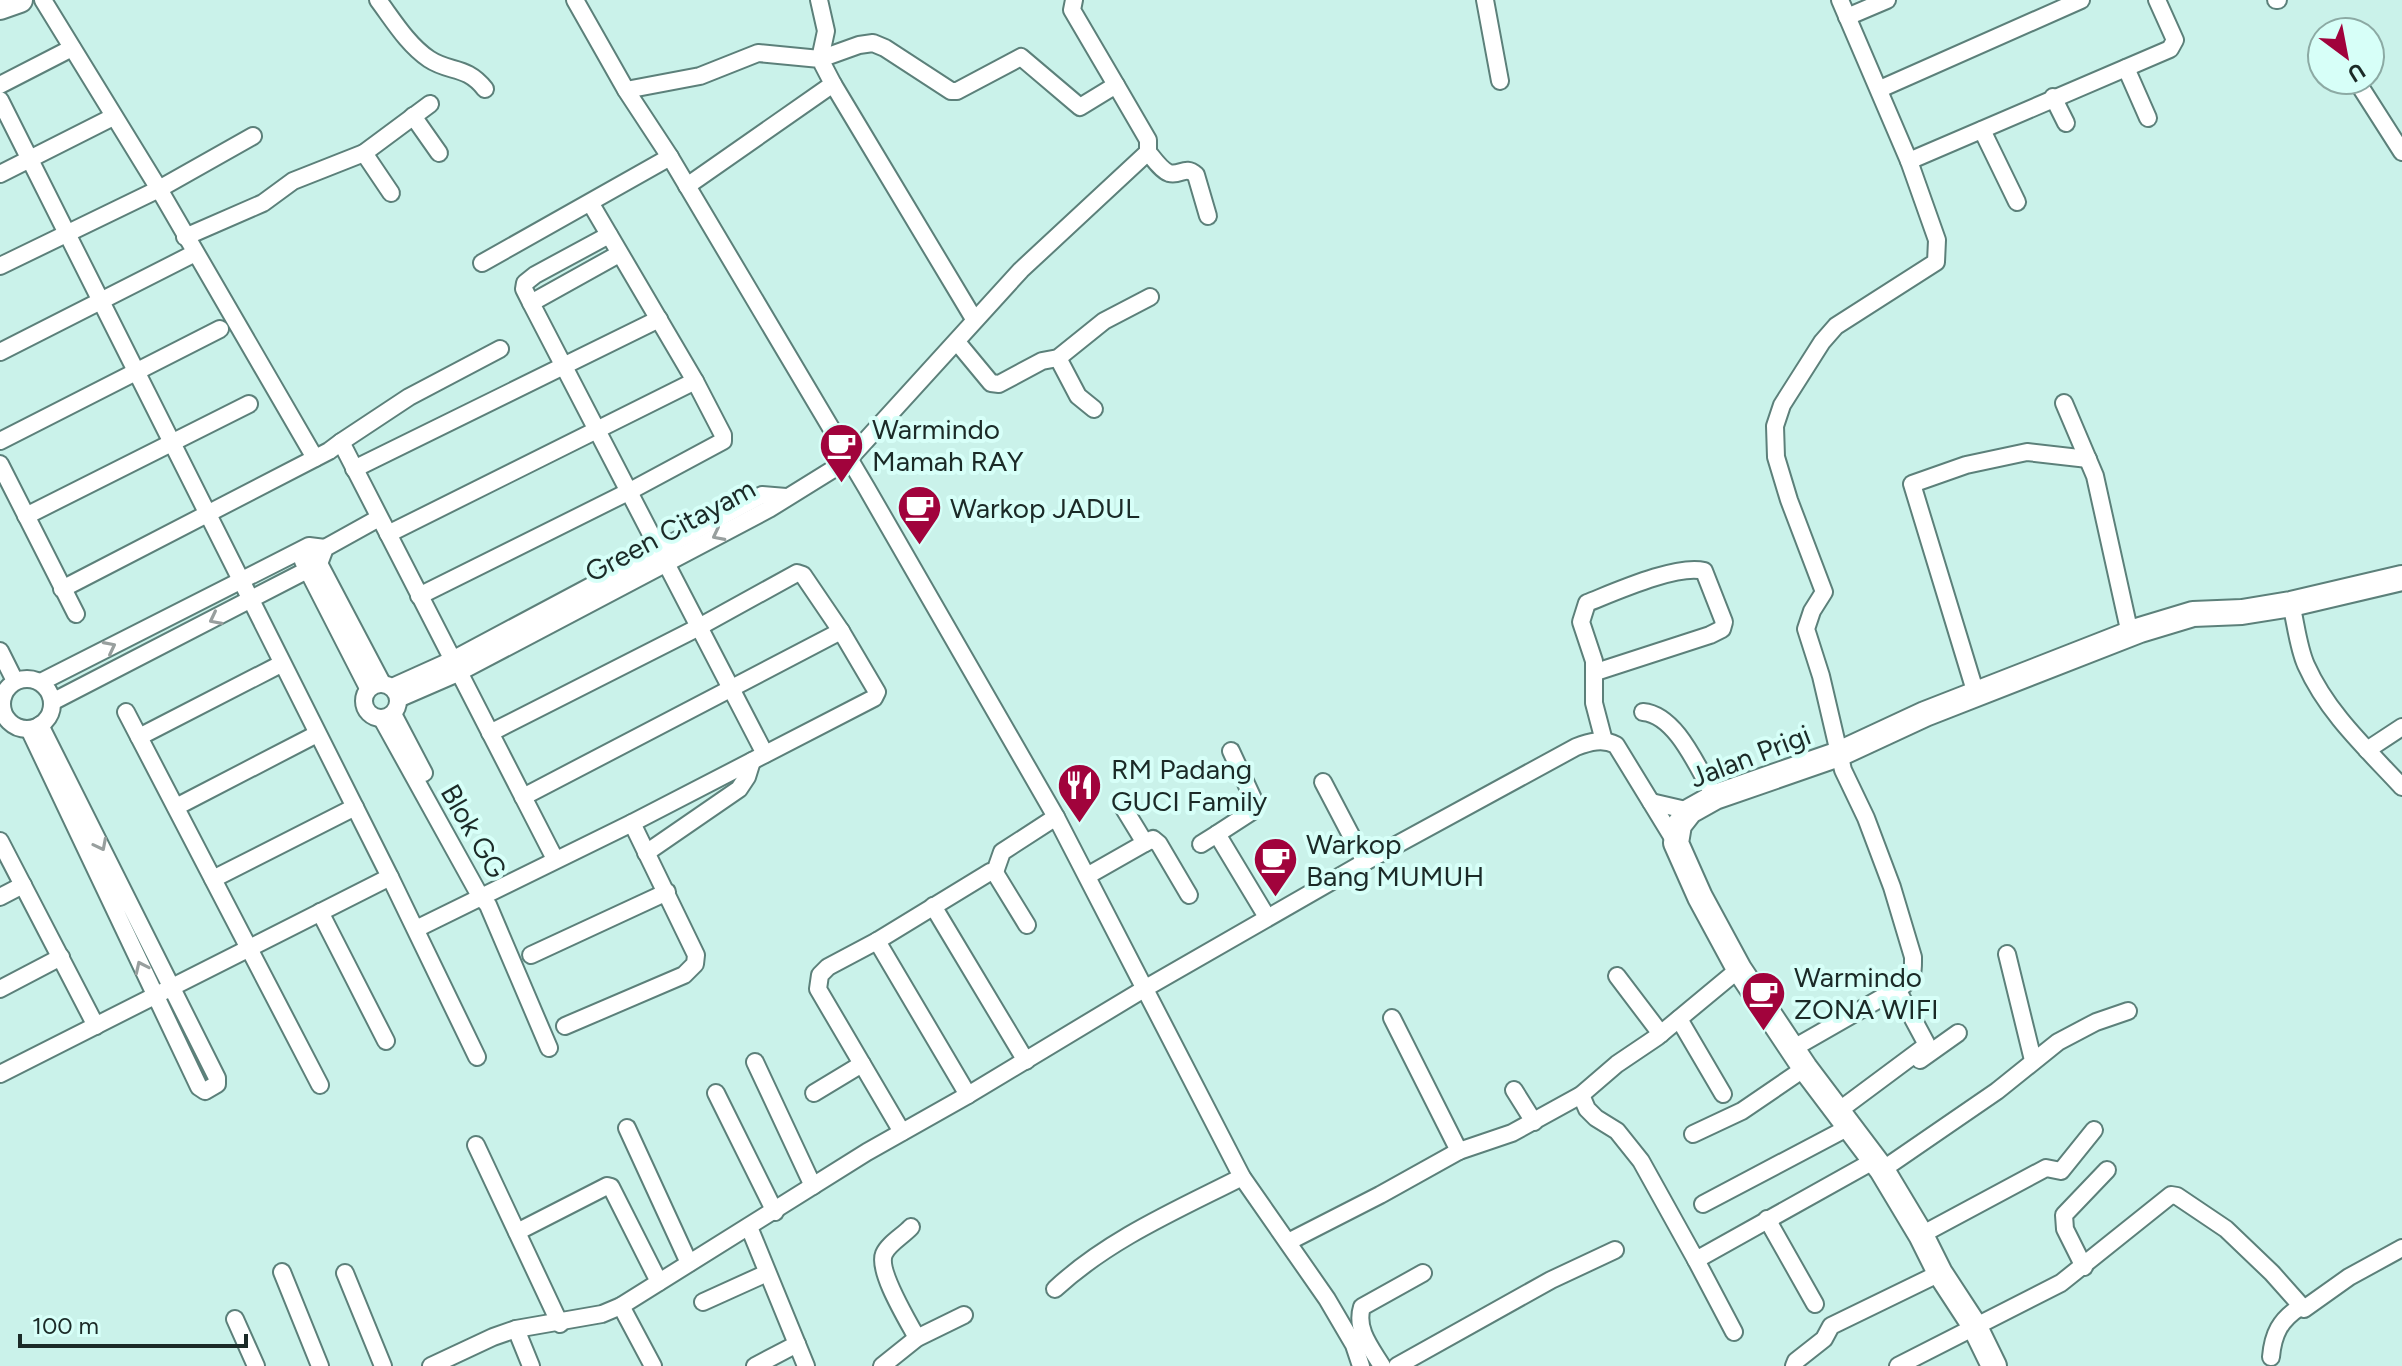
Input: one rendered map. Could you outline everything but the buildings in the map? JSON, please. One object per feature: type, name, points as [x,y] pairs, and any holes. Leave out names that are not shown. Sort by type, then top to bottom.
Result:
[{"type":"street","points":[[0,7],[20,0]]},
{"type":"street","points":[[43,0],[159,189],[315,458]]},
{"type":"street","points":[[378,0],[405,36],[430,60],[474,75],[485,89]]},
{"type":"street","points":[[575,0],[1056,817],[1242,1177],[1342,1321],[1361,1366]]},
{"type":"street","points":[[819,0],[825,19],[822,50],[833,84],[974,319]]},
{"type":"street","points":[[1074,0],[1072,10],[1148,140],[1148,152],[1167,172],[1173,174],[1192,170],[1208,216]]},
{"type":"street","points":[[1485,0],[1500,81]]},
{"type":"street","points":[[1693,1134],[1766,1097],[1798,1059],[1912,976],[1913,957],[1892,887],[1866,818],[1843,770],[1821,676],[1806,629],[1812,611],[1824,592],[1776,457],[1775,426],[1782,405],[1822,342],[1836,326],[1936,262],[1937,240],[1909,161],[1840,0]]},
{"type":"street","points":[[1847,17],[1887,0]]},
{"type":"street","points":[[1880,89],[2081,0]]},
{"type":"street","points":[[1909,161],[2174,45],[2175,40],[2157,0]]},
{"type":"street","points":[[626,90],[700,76],[758,53],[822,50],[873,43],[951,91],[957,91],[1021,57],[1080,107],[1116,85]]},
{"type":"street","points":[[0,85],[72,48]]},
{"type":"street","points":[[2126,68],[2148,118]]},
{"type":"street","points":[[687,186],[833,84]]},
{"type":"street","points":[[2366,96],[2402,152]]},
{"type":"street","points":[[2053,97],[2066,123]]},
{"type":"street","points":[[0,100],[416,929],[477,1057]]},
{"type":"street","points":[[185,237],[263,203],[293,181],[364,153],[430,104]]},
{"type":"street","points":[[413,116],[439,153]]},
{"type":"street","points":[[0,174],[113,117]]},
{"type":"street","points":[[1982,130],[2017,202]]},
{"type":"street","points":[[0,266],[159,189],[253,136]]},
{"type":"street","points":[[848,460],[1029,262],[1148,152]]},
{"type":"street","points":[[364,153],[391,193]]},
{"type":"street","points":[[482,263],[670,157]]},
{"type":"street","points":[[419,596],[723,441],[723,435],[695,381],[591,204]]},
{"type":"street","points":[[609,235],[535,275],[525,283],[524,289],[731,688],[759,758]]},
{"type":"street","points":[[0,352],[195,253]]},
{"type":"street","points":[[531,303],[619,254]]},
{"type":"street","points":[[957,342],[991,383],[999,384],[1042,361],[1058,358],[1104,321],[1150,297]]},
{"type":"street","points":[[354,469],[659,319]]},
{"type":"street","points":[[0,441],[220,329]]},
{"type":"street","points":[[62,589],[315,458],[409,397],[500,349]]},
{"type":"street","points":[[1058,358],[1078,396],[1094,409]]},
{"type":"street","points":[[388,534],[695,381]]},
{"type":"street","points":[[2064,403],[2095,476],[2130,634]]},
{"type":"street","points":[[26,516],[249,404]]},
{"type":"street","points":[[341,442],[555,859]]},
{"type":"street","points":[[1976,694],[1912,484],[1966,465],[2027,452],[2088,459]]},
{"type":"street","name":"Green Citayam","points":[[386,698],[455,666],[662,556],[762,495],[786,497],[848,460]]},
{"type":"street","points":[[0,464],[76,614]]},
{"type":"street","points":[[52,702],[250,601],[312,556],[379,518]]},
{"type":"street","points":[[41,682],[239,580],[312,556]]},
{"type":"street","name":"Blok GG","points":[[312,556],[485,898],[549,1048]]},
{"type":"street","points":[[1596,672],[1722,629],[1724,622],[1704,571],[1693,568],[1587,603],[1581,622],[1596,672],[1594,703],[1604,741]]},
{"type":"street","points":[[416,929],[485,898],[555,859],[759,758],[876,696],[876,688],[803,575],[797,573],[699,627],[490,733]]},
{"type":"street","name":"Jalan Prigi","points":[[1676,843],[1679,825],[1690,811],[1715,797],[1839,754],[1976,694],[2170,619],[2291,604],[2400,580]]},
{"type":"street","points":[[2291,604],[2305,662],[2316,683],[2336,715],[2402,787]]},
{"type":"street","points":[[523,797],[841,631]]},
{"type":"street","points":[[0,651],[5,724],[18,728],[35,727],[47,719],[52,702],[49,691],[41,682],[28,678],[4,693]]},
{"type":"street","points":[[139,737],[281,664]]},
{"type":"street","points":[[126,712],[320,1085]]},
{"type":"street","points":[[1643,712],[1662,717],[1673,728],[1715,797]]},
{"type":"street","points":[[35,727],[173,987],[217,1078],[217,1084],[212,1089],[205,1091],[199,1087],[155,997],[35,727]]},
{"type":"street","points":[[2367,750],[2402,727]]},
{"type":"street","points":[[176,807],[317,734]]},
{"type":"street","points":[[431,1366],[516,1329],[544,1323],[560,1324],[621,1306],[902,1132],[1267,917],[1576,747],[1604,741],[1616,745],[1625,755],[1676,843],[1700,897],[1739,969],[1798,1059],[1878,1165],[1921,1235],[1940,1273],[1974,1325],[1994,1366]]},
{"type":"street","points":[[1201,844],[1254,810],[1256,805],[1231,751]]},
{"type":"street","points":[[646,853],[739,789],[759,758]]},
{"type":"street","points":[[1323,782],[1365,862]]},
{"type":"street","points":[[1120,802],[1145,843]]},
{"type":"street","points":[[1651,802],[1690,811]]},
{"type":"street","points":[[213,879],[355,807]]},
{"type":"street","points":[[995,872],[1002,852],[1056,817]]},
{"type":"street","points":[[565,1026],[691,971],[696,955],[632,823]]},
{"type":"street","points":[[1217,834],[1267,917]]},
{"type":"street","points":[[1087,876],[1153,839],[1189,895]]},
{"type":"street","points":[[0,841],[96,1026]]},
{"type":"street","points":[[902,1132],[818,989],[820,975],[828,967],[877,941],[986,873],[995,872]]},
{"type":"street","points":[[995,872],[1027,925]]},
{"type":"street","points":[[0,1074],[390,877]]},
{"type":"street","points":[[0,897],[23,885]]},
{"type":"street","points":[[531,955],[667,892]]},
{"type":"street","points":[[933,906],[1026,1061]]},
{"type":"street","points":[[320,912],[386,1041]]},
{"type":"street","points":[[877,941],[968,1095]]},
{"type":"street","points":[[2007,954],[2033,1060]]},
{"type":"street","points":[[0,989],[61,957]]},
{"type":"street","points":[[1288,1242],[1459,1151],[1512,1133],[1581,1095],[1739,969]]},
{"type":"street","points":[[1617,976],[1661,1034]]},
{"type":"street","points":[[1842,1119],[1923,1048],[1926,1038],[1897,989]]},
{"type":"street","points":[[1696,1260],[1767,1219],[1878,1165],[1997,1091],[2058,1042],[2096,1022],[2128,1011]]},
{"type":"street","points":[[1392,1018],[1459,1151]]},
{"type":"street","points":[[1679,1019],[1723,1094]]},
{"type":"street","points":[[1703,1204],[1842,1119],[1958,1033]]},
{"type":"street","points":[[755,1062],[813,1186]]},
{"type":"street","points":[[814,1093],[862,1064]]},
{"type":"street","points":[[1514,1090],[1534,1122]]},
{"type":"street","points":[[716,1093],[775,1212]]},
{"type":"street","points":[[1581,1095],[1587,1109],[1617,1131],[1641,1161],[1734,1332]]},
{"type":"street","points":[[627,1128],[689,1263]]},
{"type":"street","points":[[1921,1235],[2046,1168],[2061,1171],[2094,1130]]},
{"type":"street","points":[[476,1145],[560,1324]]},
{"type":"street","points":[[2084,1267],[2065,1229],[2064,1215],[2107,1170]]},
{"type":"street","points":[[1055,1289],[1078,1269],[1134,1231],[1242,1177]]},
{"type":"street","points":[[517,1232],[607,1186],[611,1187],[659,1282]]},
{"type":"street","points":[[1898,1366],[2061,1283],[2165,1197],[2177,1196],[2235,1237],[2272,1273],[2300,1307],[2308,1308],[2349,1277],[2402,1248]]},
{"type":"street","points":[[1767,1219],[1815,1304]]},
{"type":"street","points":[[749,1227],[806,1366]]},
{"type":"street","points":[[911,1227],[886,1250],[883,1262],[895,1296],[917,1338]]},
{"type":"street","points":[[1397,1366],[1551,1280],[1615,1250]]},
{"type":"street","points":[[282,1272],[320,1366]]},
{"type":"street","points":[[345,1273],[383,1366]]},
{"type":"street","points":[[703,1302],[767,1273]]},
{"type":"street","points":[[1382,1366],[1364,1336],[1360,1320],[1362,1307],[1423,1273]]},
{"type":"street","points":[[1794,1366],[1824,1339],[1831,1326],[1940,1273]]},
{"type":"street","points":[[621,1306],[653,1366]]},
{"type":"street","points":[[2271,1357],[2272,1341],[2279,1326],[2300,1307]]},
{"type":"street","points":[[882,1366],[917,1338],[964,1315]]},
{"type":"street","points":[[235,1319],[256,1366]]},
{"type":"street","points":[[516,1329],[531,1366]]},
{"type":"street","points":[[755,1366],[797,1344]]},
{"type":"place","name":"Warmindo Mamah RAY","points":[[841,484]]},
{"type":"place","name":"Warkop JADUL","points":[[919,547]]},
{"type":"place","name":"RM Padang GUCI Family","points":[[1080,824]]},
{"type":"place","name":"Warkop Bang MUMUH","points":[[1275,899]]},
{"type":"place","name":"Warmindo ZONA WIFI","points":[[1763,1032]]}]
